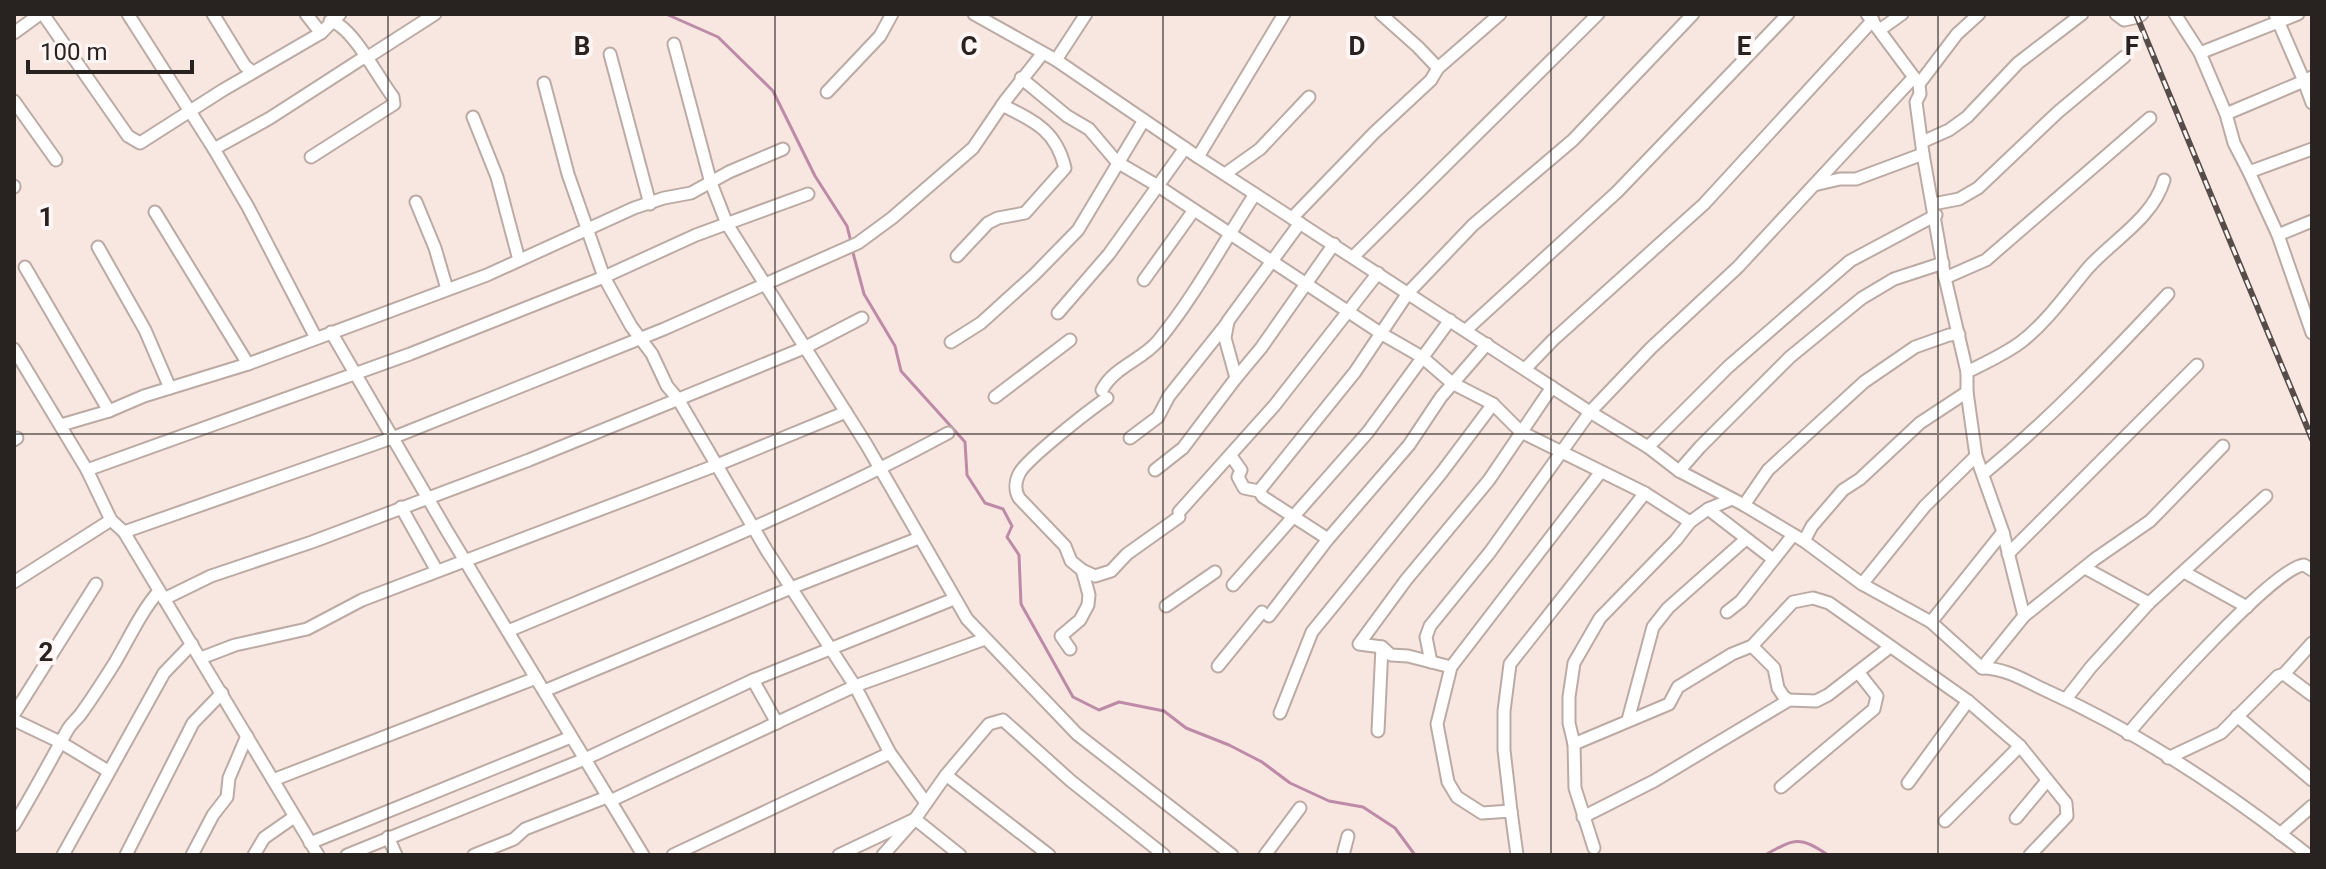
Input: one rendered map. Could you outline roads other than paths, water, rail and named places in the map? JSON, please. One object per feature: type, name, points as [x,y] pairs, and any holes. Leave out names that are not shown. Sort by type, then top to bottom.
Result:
[{"type":"street","points":[[14,33],[41,14],[132,141],[143,142],[321,33],[335,18],[359,44],[394,104],[311,157]]},
{"type":"street","points":[[128,14],[248,207],[316,338]]},
{"type":"street","points":[[213,14],[245,66],[253,72]]},
{"type":"street","points":[[306,14],[321,33]]},
{"type":"street","points":[[214,149],[270,118],[435,14]]},
{"type":"street","points":[[827,92],[880,36],[892,14]]},
{"type":"street","points":[[974,14],[1056,60],[1198,157],[1648,447],[1679,471],[1744,505],[1799,538],[1862,584],[1931,622],[1982,668],[1999,668],[2066,699],[2128,734],[2227,794],[2308,855]]},
{"type":"street","points":[[1056,60],[1086,14]]},
{"type":"street","points":[[1198,157],[1284,14]]},
{"type":"street","points":[[1130,438],[1158,417],[1169,396],[1228,321],[1296,220],[1364,144],[1431,80],[1438,68],[1500,14]]},
{"type":"street","points":[[1353,257],[1598,14]]},
{"type":"street","points":[[1259,491],[1355,372],[1408,293],[1473,225],[1573,140],[1693,14]]},
{"type":"street","points":[[1466,330],[1617,192],[1788,14]]},
{"type":"street","points":[[1525,369],[1704,204],[1874,21],[1902,14]]},
{"type":"street","points":[[1431,662],[1426,637],[1430,626],[1490,552],[1590,412],[1651,348],[1738,267],[1979,14]]},
{"type":"street","points":[[1813,185],[1856,179],[1922,148],[1967,117],[2018,63],[2082,14]]},
{"type":"street","points":[[2116,14],[2124,20],[2142,14]]},
{"type":"street","points":[[2175,14],[2200,53],[2226,114],[2234,143],[2278,235],[2312,333]]},
{"type":"street","points":[[2200,53],[2276,19],[2298,14]]},
{"type":"street","points":[[1390,17],[1438,68]]},
{"type":"street","points":[[2276,19],[2308,79],[2312,103]]},
{"type":"street","points":[[1874,21],[1916,81],[1920,94],[1916,102],[1922,148],[1945,278],[1967,372],[1976,456],[2003,532],[2024,616]]},
{"type":"street","points":[[674,44],[711,183],[727,224],[846,412],[967,619],[1077,734],[1232,855]]},
{"type":"street","points":[[124,532],[392,438],[641,338],[852,245],[892,218],[973,148],[1021,78],[1043,53]]},
{"type":"street","points":[[610,54],[650,204]]},
{"type":"street","points":[[1648,447],[1728,367],[1850,261],[1934,209],[1978,188],[2058,112],[2124,57]]},
{"type":"street","points":[[1021,78],[1067,116],[1089,129],[1117,162],[1347,312],[1422,357],[1452,383],[1493,404],[1521,432],[1645,493],[1690,522]]},
{"type":"street","points":[[2226,114],[2308,79]]},
{"type":"street","points":[[544,83],[568,174],[604,277],[631,326],[652,354],[667,386],[678,399],[791,588],[855,686],[890,753],[926,803]]},
{"type":"street","points":[[1225,174],[1269,140],[1309,97]]},
{"type":"street","points":[[14,101],[56,160]]},
{"type":"street","points":[[957,256],[988,223],[1025,213],[1065,168],[1063,158],[1042,124],[1002,105]]},
{"type":"street","points":[[473,117],[497,177],[519,260]]},
{"type":"street","points":[[1945,278],[1986,260],[2150,118]]},
{"type":"street","points":[[951,342],[981,323],[1078,230],[1144,120]]},
{"type":"street","points":[[1058,313],[1109,254],[1185,148]]},
{"type":"street","points":[[61,425],[248,364],[447,289],[634,208],[691,193],[729,172],[783,149]]},
{"type":"street","points":[[2249,172],[2312,149]]},
{"type":"street","points":[[1967,372],[2008,351],[2030,335],[2102,253],[2144,215],[2164,180]]},
{"type":"street","points":[[87,470],[355,374],[604,277],[665,248],[808,194]]},
{"type":"street","points":[[1255,194],[1185,306],[1158,341],[1116,373],[1104,394],[1019,473],[1016,485],[1019,498],[1065,546],[1071,561],[1082,570],[1095,576],[1111,571],[1127,554],[1179,514],[1274,406],[1378,273]]},
{"type":"street","points":[[416,202],[435,248],[447,289]]},
{"type":"street","points":[[1144,280],[1194,210]]},
{"type":"street","points":[[155,212],[248,364]]},
{"type":"street","points":[[2278,235],[2312,221]]},
{"type":"street","points":[[1155,470],[1183,448],[1261,348],[1334,244]]},
{"type":"street","points":[[98,247],[145,330],[170,388]]},
{"type":"street","points":[[1679,471],[1790,357],[1862,298],[1894,279],[1943,263]]},
{"type":"street","points":[[25,267],[109,411]]},
{"type":"street","points":[[1983,474],[2068,399],[2168,294]]},
{"type":"street","points":[[14,825],[60,742],[113,666],[146,606],[161,595],[429,498],[804,348],[862,318]]},
{"type":"street","points":[[1233,585],[1368,432],[1450,320]]},
{"type":"street","points":[[1228,321],[1225,338],[1236,378]]},
{"type":"street","points":[[331,332],[643,855]]},
{"type":"street","points":[[1744,505],[1768,470],[1864,382],[1915,347],[1959,334]]},
{"type":"street","points":[[995,397],[1070,340]]},
{"type":"street","points":[[1218,666],[1409,445],[1452,383],[1487,344]]},
{"type":"street","points":[[14,349],[87,470],[111,520],[124,532],[318,855]]},
{"type":"street","points":[[2008,554],[2197,365]]},
{"type":"street","points":[[1451,667],[1391,655],[1382,647],[1359,644],[1406,580],[1489,480],[1552,387]]},
{"type":"street","points":[[1727,612],[1741,601],[1773,559],[1812,526],[1843,490],[1860,479],[1920,423],[1967,392]]},
{"type":"street","points":[[1280,713],[1312,632],[1493,404]]},
{"type":"street","points":[[201,658],[235,645],[307,629],[362,600],[717,465],[846,412]]},
{"type":"street","points":[[508,631],[755,528],[881,470],[948,433]]},
{"type":"street","points":[[1982,668],[2024,616],[2150,521],[2223,446]]},
{"type":"street","points":[[1231,456],[1241,470],[1238,477],[1244,488],[1259,491],[1263,497],[1328,539]]},
{"type":"street","points":[[1862,584],[1925,506],[1976,456]]},
{"type":"street","points":[[1511,811],[1491,814],[1473,809],[1457,797],[1448,782],[1437,724],[1451,667],[1600,473]]},
{"type":"street","points":[[1517,855],[1504,750],[1504,711],[1510,664],[1645,493]]},
{"type":"street","points":[[2066,699],[2149,603],[2266,496]]},
{"type":"street","points":[[1594,848],[1575,788],[1574,744],[1569,723],[1574,663],[1600,618],[1690,522],[1708,509],[1732,499]]},
{"type":"street","points":[[401,507],[437,571]]},
{"type":"street","points":[[1708,509],[1773,559]]},
{"type":"street","points":[[14,581],[111,520]]},
{"type":"street","points":[[1931,622],[2003,532]]},
{"type":"street","points":[[544,691],[919,538]]},
{"type":"street","points":[[1628,720],[1653,627],[1668,608],[1746,539]]},
{"type":"street","points":[[2128,734],[2247,607],[2296,566],[2304,565],[2312,570]]},
{"type":"street","points":[[2085,568],[2149,603]]},
{"type":"street","points":[[1070,649],[1061,636],[1080,620],[1088,605],[1089,595],[1082,570]]},
{"type":"street","points":[[1166,606],[1215,572]]},
{"type":"street","points":[[2184,572],[2247,607]]},
{"type":"street","points":[[96,584],[14,717],[108,771]]},
{"type":"street","points":[[1574,744],[1669,704],[1678,687],[1735,652],[1752,646],[1793,602],[1813,598],[1829,603],[1968,701],[2020,746],[2066,803],[2067,816],[2030,855]]},
{"type":"street","points":[[347,855],[585,759],[753,680],[954,599]]},
{"type":"street","points":[[474,855],[514,839],[525,829],[609,799],[855,686],[985,639]]},
{"type":"street","points":[[2168,758],[2221,733],[2312,643]]},
{"type":"street","points":[[63,855],[164,673],[192,644]]},
{"type":"street","points":[[1752,646],[1774,668],[1778,688],[1789,700]]},
{"type":"street","points":[[1378,731],[1382,647]]},
{"type":"street","points":[[1583,817],[1654,781],[1789,700],[1816,701],[1823,698],[1890,647]]},
{"type":"street","points":[[1781,787],[1874,709],[1878,700],[1876,694],[1858,672]]},
{"type":"street","points":[[2284,674],[2312,695]]},
{"type":"street","points":[[273,780],[536,678]]},
{"type":"street","points":[[753,680],[777,723]]},
{"type":"street","points":[[126,855],[193,723],[222,693]]},
{"type":"street","points":[[1908,783],[1968,701]]},
{"type":"street","points":[[2237,716],[2312,780]]},
{"type":"street","points":[[883,855],[989,724],[1003,720],[1071,781],[1164,855]]},
{"type":"street","points":[[192,855],[213,815],[227,797],[229,778],[247,736]]},
{"type":"street","points":[[310,843],[571,737]]},
{"type":"street","points":[[1945,821],[2020,746]]},
{"type":"street","points":[[673,855],[890,753]]},
{"type":"street","points":[[946,775],[1049,855]]},
{"type":"street","points":[[2016,818],[2046,782]]},
{"type":"street","points":[[2280,834],[2312,806]]},
{"type":"street","points":[[1265,855],[1300,808]]},
{"type":"street","points":[[254,855],[264,838],[294,817]]},
{"type":"street","points":[[839,855],[915,819]]},
{"type":"street","points":[[915,819],[960,855]]},
{"type":"street","points":[[1343,855],[1348,836]]},
{"type":"street","points":[[388,837],[396,855]]},
{"type":"waterway","points":[[666,14],[718,37],[773,91],[815,176],[847,226],[851,242]]},
{"type":"waterway","points":[[852,249],[864,294],[895,346],[901,371],[965,442],[967,475],[985,503],[1003,509],[1012,526],[1007,537],[1019,555],[1021,604],[1073,697],[1099,710],[1119,702],[1164,711],[1186,728],[1262,762],[1290,783],[1329,801],[1363,807],[1395,828],[1415,855]]},
{"type":"waterway","points":[[1765,855],[1796,842],[1810,844],[1828,855]]},
{"type":"railway","points":[[2136,14],[2312,439]]}]
